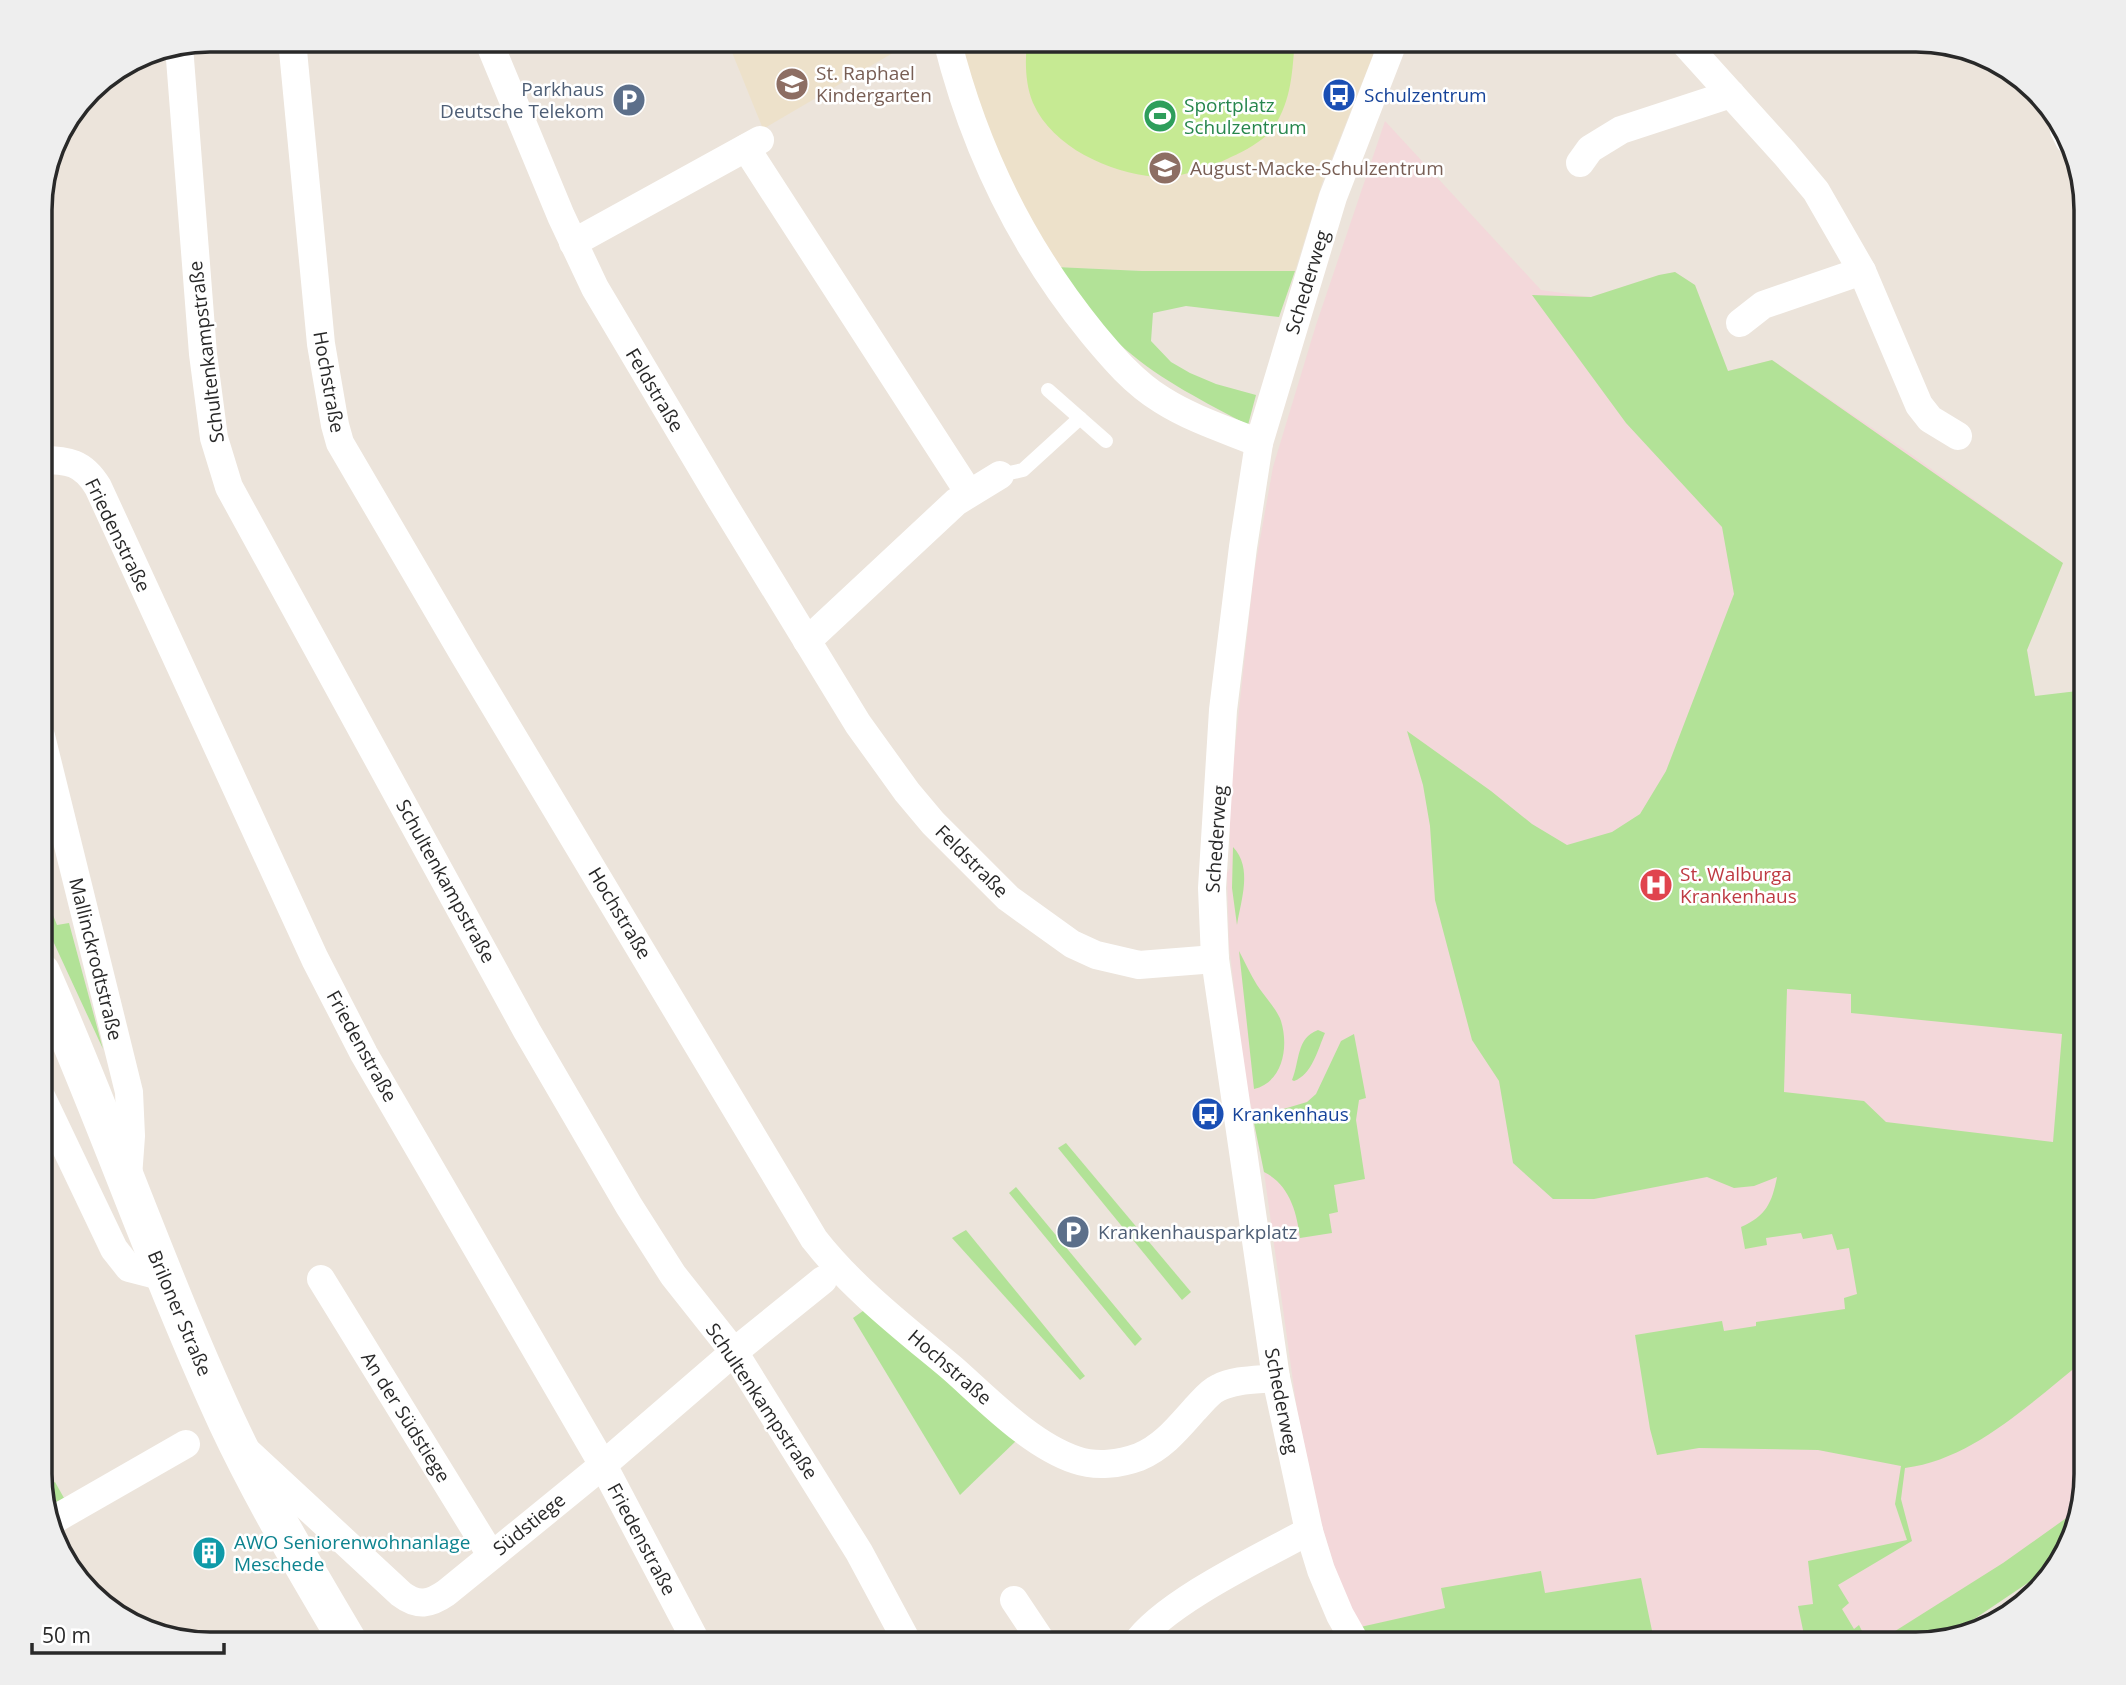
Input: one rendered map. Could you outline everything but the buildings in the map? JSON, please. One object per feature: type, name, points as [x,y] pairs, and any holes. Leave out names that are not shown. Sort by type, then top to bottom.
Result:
[{"type":"main road","name":"Briloner Straße","points":[[53,1001],[164,1277],[237,1441],[340,1632]]},
{"type":"street","name":"Schederweg","points":[[1350,1632],[1321,1570],[1276,1378],[1214,959],[1212,888],[1223,710],[1259,443],[1333,197],[1389,52]]},
{"type":"street","points":[[1693,52],[1816,191],[1862,271],[1919,405],[1930,419],[1958,436]]},
{"type":"street","name":"Hochstraße","points":[[293,53],[321,344],[340,443],[814,1239],[857,1287],[999,1409],[1050,1448],[1079,1461],[1109,1463],[1138,1457],[1168,1439],[1217,1388],[1228,1384],[1276,1378]]},
{"type":"street","name":"Feldstraße","points":[[493,53],[573,243],[627,343],[858,724],[900,783],[933,822],[1008,898],[1072,944],[1119,962],[1152,965],[1214,959]]},
{"type":"street","points":[[950,53],[969,120],[995,180],[1046,271],[1081,319],[1112,356],[1140,384],[1161,400],[1210,424],[1259,443]]},
{"type":"street","name":"Schultenkampstraße","points":[[180,56],[203,354],[213,429],[226,480],[541,1055],[657,1250],[686,1293],[734,1352],[859,1552],[902,1632]]},
{"type":"street","points":[[1580,163],[1590,149],[1621,130],[1731,94]]},
{"type":"street","points":[[573,243],[753,144],[969,493]]},
{"type":"street","points":[[1740,323],[1755,309],[1772,300],[1862,271]]},
{"type":"street","name":"Friedenstraße","points":[[53,460],[76,464],[90,474],[98,487],[309,947],[358,1042],[603,1465],[691,1632]]},
{"type":"street","points":[[807,641],[956,502],[1000,475]]},
{"type":"street","name":"Mallinckrodtstraße","points":[[53,785],[129,1092],[131,1136],[128,1185]]},
{"type":"street","points":[[53,1121],[114,1249],[129,1268],[164,1277]]},
{"type":"street","name":"An der Südstiege","points":[[321,1279],[491,1555]]},
{"type":"street","name":"Südstiege","points":[[237,1441],[401,1594],[416,1603],[425,1604],[438,1599],[603,1465],[734,1352],[823,1280]]},
{"type":"street","points":[[59,1517],[186,1444]]},
{"type":"street","points":[[1145,1632],[1212,1584],[1310,1531]]},
{"type":"street","points":[[1014,1600],[1035,1632]]},
{"type":"lane","points":[[1048,390],[1106,441]]},
{"type":"lane","points":[[1000,475],[1023,470],[1080,418]]},
{"type":"shaded area","name":"August-Macke-Schulzentrum","points":[[1374,52],[1322,183],[1295,271],[1142,271],[1056,267],[996,153],[963,53]]},
{"type":"shaded area","name":"St. Raphael Kindergarten","points":[[732,53],[893,53],[763,129]]},
{"type":"shaded area","name":"St. Walburga Krankenhaus","points":[[1385,121],[1541,290],[1591,297],[1675,272],[1695,285],[1728,371],[1772,360],[1905,450],[2063,563],[2027,650],[2035,697],[2074,692],[2074,1474],[2068,1515],[2047,1562],[2035,1578],[1968,1623],[1926,1632],[1360,1632],[1341,1587],[1323,1529],[1297,1410],[1264,1172],[1245,1077],[1229,946],[1227,873],[1230,868],[1230,795],[1254,573],[1273,467],[1316,325]]},
{"type":"green space","name":"Sportplatz Schulzentrum","points":[[1294,52],[1288,96],[1280,117],[1266,136],[1223,161],[1194,172],[1164,177],[1119,170],[1101,163],[1068,145],[1054,133],[1042,119],[1030,95],[1026,53]]},
{"type":"green space","points":[[1056,267],[1142,271],[1295,271],[1279,317],[1186,306],[1153,313],[1151,341],[1171,362],[1216,384],[1256,395],[1248,425],[1139,361],[1097,320]]},
{"type":"green space","points":[[1675,272],[1695,285],[1728,371],[1772,360],[2063,563],[2027,650],[2035,696],[2074,691],[2074,1369],[1979,1441],[1931,1462],[1905,1468],[1901,1499],[1912,1541],[1838,1585],[1849,1603],[1842,1609],[1854,1629],[1859,1625],[1862,1632],[1803,1632],[1798,1606],[1813,1604],[1808,1561],[1907,1540],[1895,1504],[1901,1466],[1818,1450],[1699,1448],[1657,1455],[1650,1429],[1635,1335],[1722,1321],[1724,1331],[1756,1326],[1756,1322],[1845,1309],[1844,1298],[1857,1294],[1849,1248],[1837,1250],[1832,1234],[1803,1239],[1801,1233],[1766,1238],[1767,1245],[1745,1249],[1741,1227],[1750,1223],[1766,1208],[1777,1177],[1754,1186],[1734,1188],[1707,1177],[1594,1199],[1553,1199],[1513,1163],[1499,1081],[1472,1040],[1435,900],[1430,826],[1423,785],[1407,731],[1532,824],[1567,845],[1612,832],[1640,814],[1666,771],[1734,594],[1722,527],[1626,423],[1532,295],[1591,297]],"holes":[[[1787,989],[1851,994],[1851,1013],[2062,1034],[2053,1142],[1886,1122],[1864,1101],[1784,1092]]]},
{"type":"green space","points":[[1233,847],[1239,855],[1244,874],[1237,925],[1232,888]]},
{"type":"green space","points":[[53,915],[57,925],[69,923],[103,1049],[53,941]]},
{"type":"green space","points":[[1239,951],[1257,985],[1279,1016],[1283,1031],[1284,1052],[1277,1071],[1272,1079],[1254,1089]]},
{"type":"green space","points":[[1318,1030],[1325,1033],[1314,1061],[1300,1078],[1294,1081],[1292,1080],[1302,1044]]},
{"type":"green space","points":[[1354,1034],[1366,1098],[1359,1100],[1356,1120],[1365,1179],[1334,1185],[1338,1212],[1329,1214],[1332,1233],[1300,1238],[1297,1218],[1286,1191],[1264,1172],[1253,1118],[1307,1102],[1316,1094],[1341,1041]]},
{"type":"green space","points":[[1066,1143],[1191,1292],[1182,1300],[1058,1148]]},
{"type":"green space","points":[[1016,1187],[1142,1339],[1135,1346],[1009,1193]]},
{"type":"green space","points":[[966,1230],[1085,1376],[1080,1380],[952,1238]]},
{"type":"green space","points":[[870,1306],[1019,1438],[960,1495],[853,1318]]},
{"type":"green space","points":[[55,1482],[64,1498],[56,1502],[53,1485]]},
{"type":"green space","points":[[2067,1517],[2052,1554],[2034,1579],[1969,1622],[1926,1632],[1894,1632],[2003,1563]]},
{"type":"green space","points":[[1541,1571],[1545,1593],[1641,1578],[1652,1632],[1358,1632],[1356,1628],[1445,1608],[1441,1588]]},
{"type":"place","name":"St. Raphael Kindergarten","points":[[792,84]]},
{"type":"place","name":"Schulzentrum","points":[[1339,95]]},
{"type":"place","name":"Parkhaus Deutsche Telekom","points":[[629,100]]},
{"type":"place","name":"Sportplatz Schulzentrum","points":[[1160,116]]},
{"type":"place","name":"August-Macke-Schulzentrum","points":[[1165,168]]},
{"type":"place","name":"St. Walburga Krankenhaus","points":[[1656,885]]},
{"type":"place","name":"Krankenhaus","points":[[1208,1114]]},
{"type":"place","name":"Krankenhausparkplatz","points":[[1073,1232]]},
{"type":"place","name":"AWO Seniorenwohnanlage Meschede","points":[[209,1553]]}]
